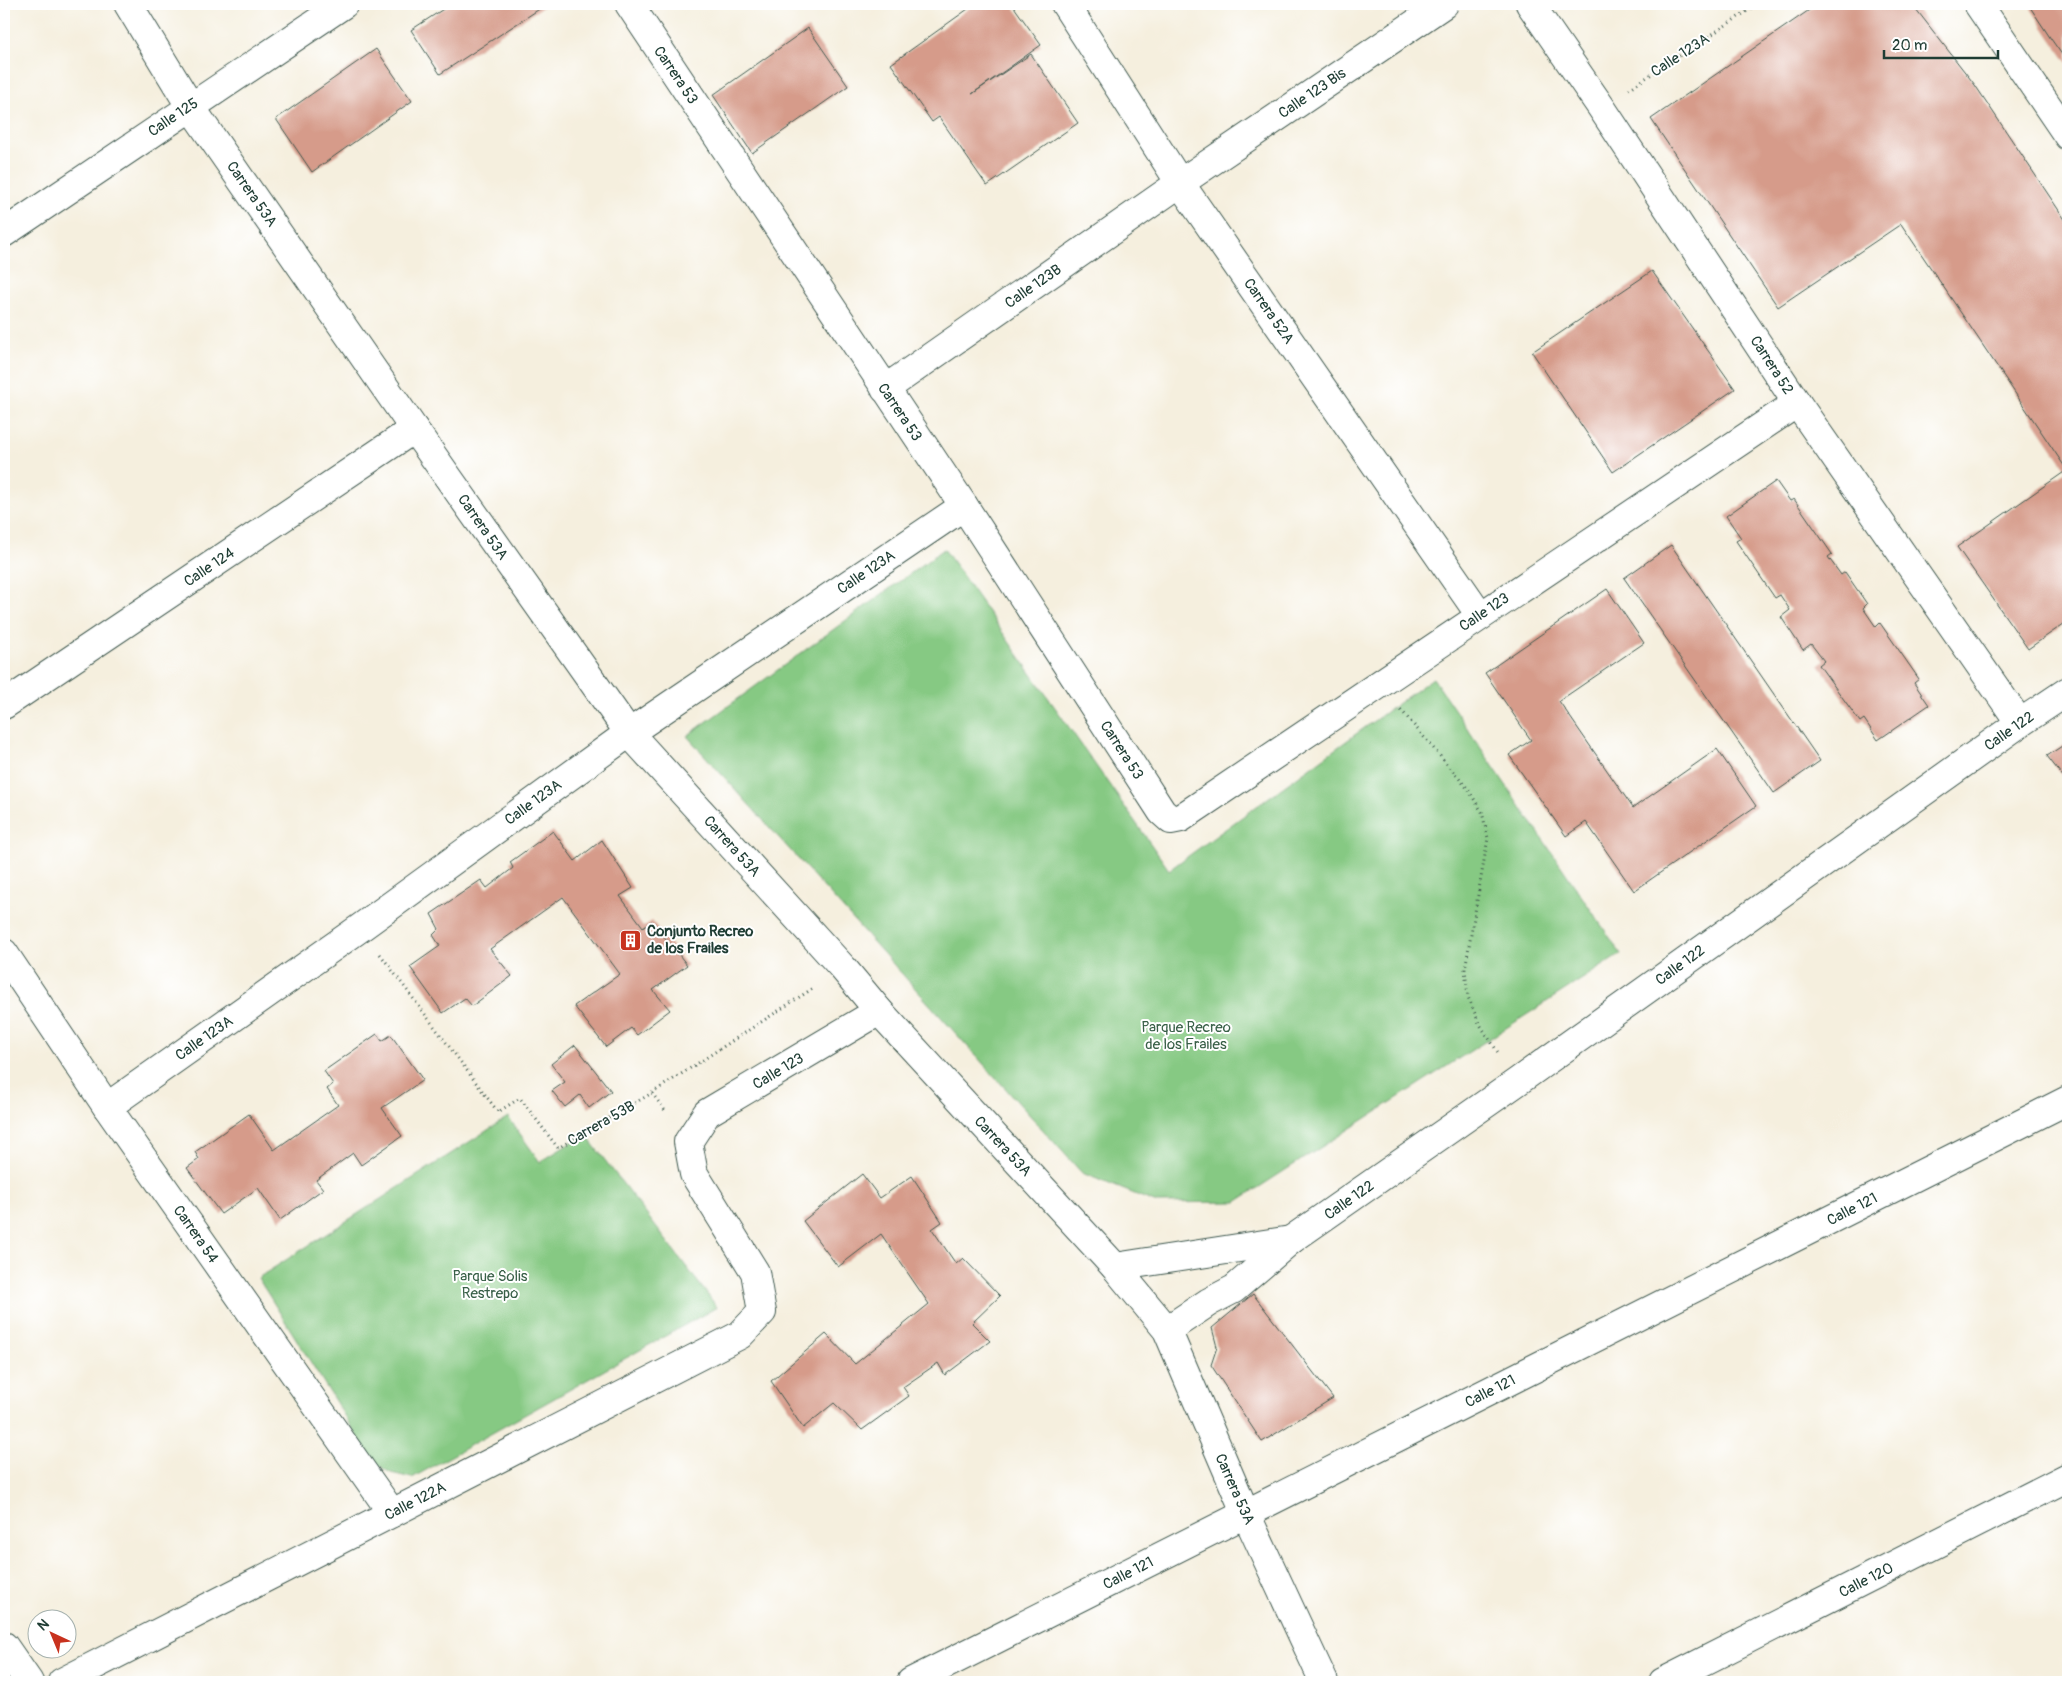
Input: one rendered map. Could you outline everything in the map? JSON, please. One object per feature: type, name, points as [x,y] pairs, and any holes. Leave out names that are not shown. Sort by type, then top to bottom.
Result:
[{"type":"street","name":"Carrera 53A","points":[[128,4],[190,106],[414,429],[629,733],[843,968],[879,1011],[1115,1267],[1167,1330],[1246,1514],[1324,1682]]},
{"type":"street","name":"Calle 125","points":[[4,233],[344,4]]},
{"type":"street","name":"Carrera 53","points":[[629,4],[964,506],[1162,812],[1171,820]]},
{"type":"street","name":"Carrera 52A","points":[[1065,4],[1180,183],[1480,615]]},
{"type":"street","name":"Calle 123 Bis","points":[[1180,183],[1444,4]]},
{"type":"street","name":"Carrera 52","points":[[1530,4],[1602,107],[1797,403],[2020,722]]},
{"type":"street","points":[[1978,4],[2068,136]]},
{"type":"street","name":"Calle 123B","points":[[886,389],[1180,183]]},
{"type":"street","name":"Calle 123","points":[[1171,820],[1181,818],[1797,403]]},
{"type":"street","name":"Calle 124","points":[[4,705],[414,429]]},
{"type":"street","name":"Calle 123A","points":[[107,1107],[360,928],[629,733],[964,506]]},
{"type":"street","name":"Calle 122","points":[[1167,1330],[1209,1302],[1234,1289],[1291,1240],[1516,1082],[2020,722],[2068,691]]},
{"type":"street","name":"Carrera 54","points":[[4,952],[107,1107],[392,1513]]},
{"type":"street","name":"Calle 123","points":[[688,1142],[707,1113],[879,1011]]},
{"type":"street","name":"Calle 121","points":[[911,1682],[2068,1100]]},
{"type":"street","name":"Calle 122A","points":[[62,1682],[740,1335],[762,1312],[755,1272],[694,1174],[688,1142]]},
{"type":"street","name":"Calle 122","points":[[1115,1267],[1291,1240]]},
{"type":"street","name":"Calle 120","points":[[1663,1682],[2068,1477]]},
{"type":"street","points":[[4,1646],[29,1682]]},
{"type":"path","name":"Calle 123A","points":[[1602,107],[1758,4]]},
{"type":"path","points":[[1378,684],[1468,789],[1482,812],[1488,838],[1465,969],[1468,997],[1479,1023],[1516,1082]]},
{"type":"path","name":"Carrera 53B","points":[[360,928],[498,1112],[520,1098],[558,1148],[652,1093],[688,1142]]},
{"type":"path","points":[[652,1093],[843,968]]},
{"type":"green space","name":"Parque Recreo de los Frailes","points":[[944,549],[1169,870],[1433,678],[1621,954],[1236,1202],[1157,1203],[1082,1173],[687,736]]},
{"type":"green space","name":"Parque Solis Restrepo","points":[[508,1117],[540,1162],[585,1134],[717,1307],[412,1478],[391,1473],[374,1463],[258,1278]]},
{"type":"building","points":[[451,4],[543,4],[544,6],[440,74],[411,30]]},
{"type":"building","points":[[975,4],[1012,4],[1041,45],[972,94],[1031,54],[1078,123],[987,186],[939,117],[932,122],[891,64]]},
{"type":"building","points":[[1818,4],[1912,4],[1975,85],[2068,224],[2068,621],[2028,649],[1957,547],[2067,470],[1901,224],[1778,307],[1651,119]]},
{"type":"building","points":[[2028,4],[2068,4],[2068,63],[2051,39]]},
{"type":"building","points":[[808,28],[848,86],[752,153],[713,95]]},
{"type":"building","points":[[376,49],[412,101],[312,172],[276,119]]},
{"type":"building","points":[[1652,271],[1735,389],[1613,472],[1532,352]]},
{"type":"building","points":[[1776,481],[1790,501],[1794,499],[1832,554],[1828,557],[1841,575],[1845,572],[1867,604],[1863,608],[1876,627],[1880,623],[1919,679],[1914,683],[1929,705],[1878,740],[1864,719],[1860,722],[1819,665],[1824,661],[1811,644],[1803,650],[1781,617],[1790,610],[1780,595],[1775,598],[1736,541],[1741,538],[1726,516]]},
{"type":"building","points":[[1671,545],[1820,761],[1774,793],[1624,578]]},
{"type":"building","points":[[1607,589],[1644,643],[1559,701],[1633,808],[1717,749],[1756,806],[1634,891],[1586,822],[1566,836],[1509,755],[1531,740],[1485,673]]},
{"type":"building","points":[[2068,742],[2068,783],[2047,756]]},
{"type":"building","name":"Conjunto Recreo de los Frailes","points":[[553,831],[575,861],[602,840],[633,888],[620,896],[643,927],[652,921],[687,965],[653,990],[670,1010],[637,1035],[631,1028],[606,1047],[574,1006],[620,974],[563,897],[490,949],[512,976],[472,1006],[465,998],[443,1013],[410,967],[440,946],[433,935],[439,929],[431,914],[481,880],[487,888],[513,868],[510,862]]},
{"type":"building","points":[[377,1034],[382,1041],[391,1035],[423,1080],[382,1108],[402,1136],[361,1165],[353,1153],[316,1180],[323,1189],[280,1220],[258,1188],[221,1214],[187,1168],[199,1159],[195,1152],[249,1114],[274,1150],[338,1105],[327,1089],[333,1084],[324,1071]]},
{"type":"building","points":[[575,1045],[611,1091],[589,1108],[580,1095],[565,1107],[552,1091],[565,1082],[551,1064]]},
{"type":"building","points":[[862,1174],[880,1198],[912,1176],[942,1222],[932,1229],[956,1264],[963,1258],[1000,1296],[972,1323],[990,1341],[945,1375],[938,1363],[903,1387],[909,1396],[862,1430],[834,1403],[803,1428],[771,1381],[826,1334],[855,1364],[929,1304],[881,1234],[838,1267],[803,1221]]},
{"type":"building","points":[[1253,1294],[1333,1398],[1262,1442],[1211,1365],[1217,1347],[1212,1328]]},
{"type":"place","name":"Conjunto Recreo de los Frailes","points":[[631,940]]}]
